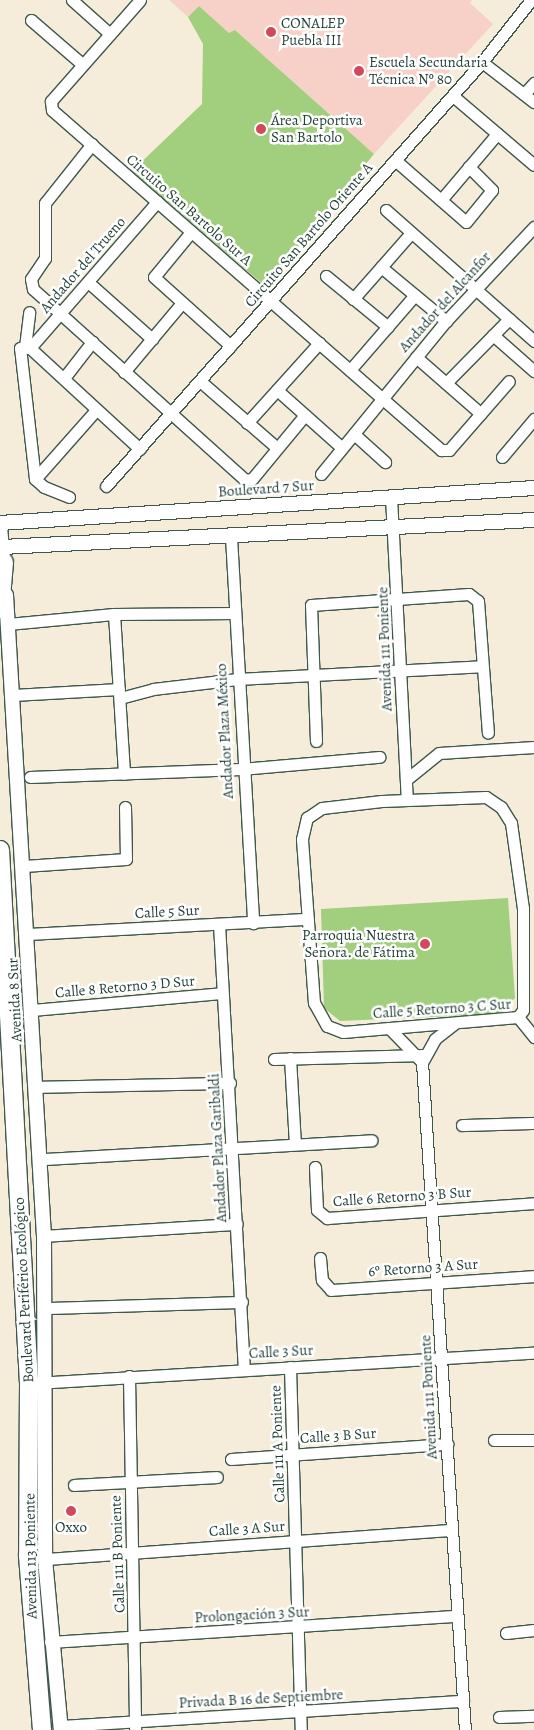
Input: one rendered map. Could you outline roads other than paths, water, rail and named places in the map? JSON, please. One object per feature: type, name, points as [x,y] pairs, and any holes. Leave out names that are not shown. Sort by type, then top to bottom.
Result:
[{"type":"highway","points":[[3,555],[4,616]]},
{"type":"highway","name":"Boulevard Periférico Ecológico","points":[[0,850],[29,1384],[28,1556],[42,1730]]},
{"type":"street","points":[[72,0],[110,34]]},
{"type":"street","points":[[31,20],[82,64],[140,0]]},
{"type":"street","name":"Circuito San Bartolo Oriente A","points":[[106,486],[272,302],[453,96],[531,0]]},
{"type":"street","points":[[482,62],[534,102]]},
{"type":"street","name":"Circuito San Bartolo Sur A","points":[[82,64],[50,106],[381,399],[446,452],[481,414]]},
{"type":"street","points":[[524,94],[534,83]]},
{"type":"street","points":[[453,96],[534,165]]},
{"type":"street","points":[[441,200],[497,134]]},
{"type":"street","points":[[92,144],[45,203],[45,258],[30,284],[170,415],[249,481],[305,415]]},
{"type":"street","points":[[395,160],[441,200],[469,221],[492,190],[469,167]]},
{"type":"street","name":"Andador del Trueno","points":[[28,347],[61,314],[157,202]]},
{"type":"street","points":[[386,210],[475,291],[534,341]]},
{"type":"street","name":"Andador del Alcanfor","points":[[322,474],[446,321],[534,227]]},
{"type":"street","points":[[191,232],[154,277],[181,304],[231,346]]},
{"type":"street","points":[[353,299],[411,233]]},
{"type":"street","points":[[381,267],[446,321]]},
{"type":"street","points":[[326,276],[388,328]]},
{"type":"street","points":[[88,282],[152,339]]},
{"type":"street","points":[[350,370],[415,296]]},
{"type":"street","points":[[124,372],[181,304]]},
{"type":"street","points":[[28,347],[30,312]]},
{"type":"street","points":[[446,383],[509,319]]},
{"type":"street","points":[[493,335],[534,371]]},
{"type":"street","points":[[64,378],[92,342]]},
{"type":"street","points":[[246,423],[319,343]]},
{"type":"street","points":[[28,347],[140,449]]},
{"type":"street","points":[[28,347],[19,350],[35,479],[44,487],[68,497]]},
{"type":"street","points":[[416,357],[481,414],[509,381]]},
{"type":"street","points":[[200,381],[276,448]]},
{"type":"street","points":[[277,390],[342,448]]},
{"type":"street","points":[[35,479],[96,410]]},
{"type":"street","points":[[502,457],[534,419]]},
{"type":"street","points":[[354,434],[385,462]]},
{"type":"street","name":"Boulevard 7 Sur","points":[[0,525],[534,488]]},
{"type":"street","name":"Avenida 111 Poniente","points":[[391,497],[408,779],[406,799]]},
{"type":"street","points":[[0,525],[3,555],[231,537],[534,520]]},
{"type":"street","name":"Andador Plaza México","points":[[231,537],[242,769],[253,923]]},
{"type":"street","points":[[316,741],[311,605],[475,596],[488,733]]},
{"type":"street","points":[[4,616],[234,612]]},
{"type":"street","points":[[114,614],[124,774]]},
{"type":"street","name":"Avenida 8 Sur","points":[[4,616],[13,695],[29,934],[47,1308],[47,1382]]},
{"type":"street","points":[[13,695],[119,693],[237,679],[313,678],[482,666]]},
{"type":"street","points":[[408,779],[440,753],[534,747]]},
{"type":"street","points":[[30,777],[242,769],[379,757]]},
{"type":"street","points":[[308,919],[303,824],[322,808],[406,799],[486,797],[501,807],[511,823],[528,908],[524,1001],[518,1017]]},
{"type":"street","points":[[24,866],[126,859],[125,807]]},
{"type":"street","name":"Calle 5 Sur","points":[[29,934],[308,919]]},
{"type":"street","name":"Calle 5 Retorno 3 C Sur","points":[[308,919],[315,1010],[327,1026],[343,1032],[518,1017],[534,1037]]},
{"type":"street","name":"Andador Plaza Garibaldi","points":[[218,924],[220,993],[230,1083],[244,1369]]},
{"type":"street","name":"Calle 8 Retorno 3 D Sur","points":[[32,1010],[220,993]]},
{"type":"street","points":[[274,1059],[421,1058],[455,1023]]},
{"type":"street","points":[[389,1028],[421,1058]]},
{"type":"street","points":[[290,1058],[295,1144]]},
{"type":"street","name":"Avenida 111 Poniente","points":[[421,1058],[465,1730]]},
{"type":"street","points":[[36,1086],[230,1083]]},
{"type":"street","points":[[462,1125],[534,1124]]},
{"type":"street","points":[[46,1159],[371,1140]]},
{"type":"street","name":"Calle 6 Retorno 3 B Sur","points":[[315,1167],[321,1216],[534,1203]]},
{"type":"street","points":[[44,1236],[237,1224]]},
{"type":"street","name":"6º Retorno 3 A Sur","points":[[320,1258],[325,1287],[528,1277]]},
{"type":"street","points":[[47,1308],[242,1302]]},
{"type":"street","name":"Calle 3 Sur","points":[[29,1384],[129,1376],[534,1353]]},
{"type":"street","name":"Calle 111 A Poniente","points":[[290,1367],[301,1730]]},
{"type":"street","name":"Calle 111 B Poniente","points":[[129,1376],[132,1552],[136,1637],[134,1725]]},
{"type":"street","name":"Avenida 113 Poniente","points":[[47,1382],[45,1559],[50,1642],[61,1728]]},
{"type":"street","points":[[494,1440],[534,1440]]},
{"type":"street","name":"Calle 3 B Sur","points":[[231,1459],[447,1444]]},
{"type":"street","points":[[74,1485],[217,1477]]},
{"type":"street","name":"Calle 3 A Sur","points":[[45,1559],[451,1530]]},
{"type":"street","name":"Prolongación 3 Sur","points":[[50,1642],[457,1616]]},
{"type":"street","points":[[506,1633],[534,1630]]},
{"type":"street","name":"Privada B 16 de Septiembre","points":[[61,1728],[134,1725],[463,1701]]},
{"type":"street","points":[[499,1717],[534,1716]]},
{"type":"place","name":"CONALEP Puebla III","points":[[271,32]]},
{"type":"place","name":"Escuela Secundaria Técnica Nº 80","points":[[359,71]]},
{"type":"place","name":"Área Deportiva San Bartolo","points":[[261,129]]},
{"type":"place","name":"Parroquia Nuestra Señora. de Fátima","points":[[425,944]]},
{"type":"place","name":"Oxxo","points":[[71,1511]]}]
